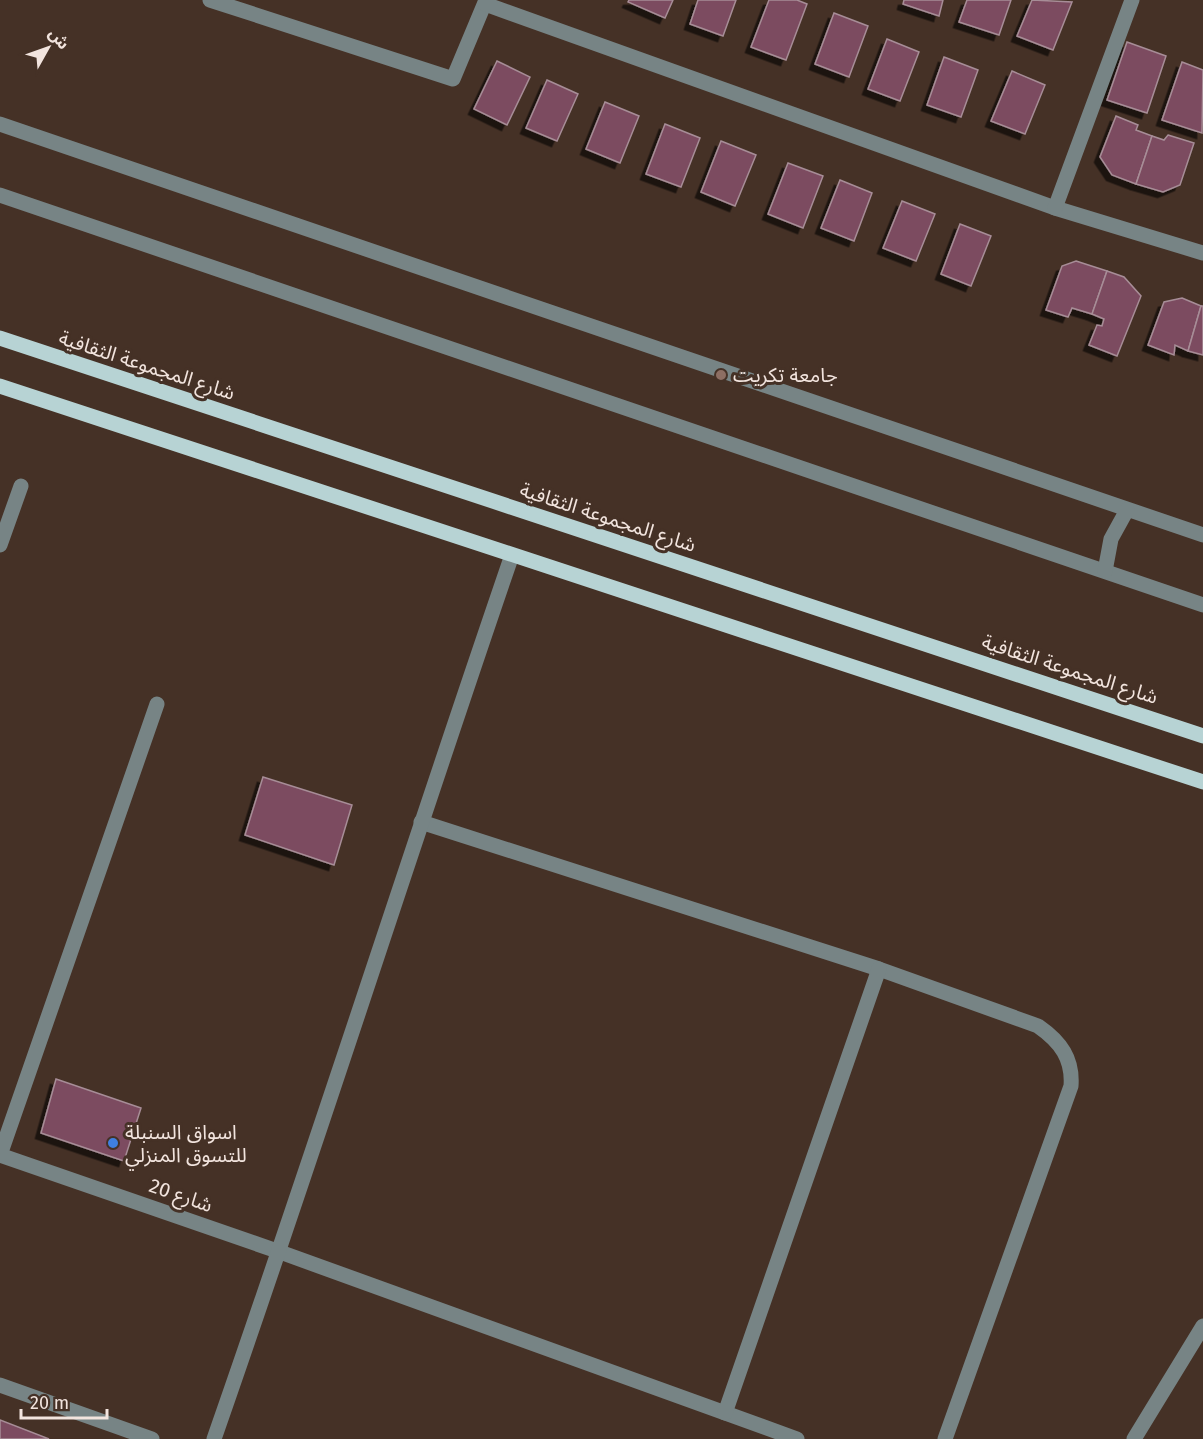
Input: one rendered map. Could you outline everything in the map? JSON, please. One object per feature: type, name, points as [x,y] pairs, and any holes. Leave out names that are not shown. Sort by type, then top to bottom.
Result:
[{"type":"main road","name":"شارع المجموعة الثقافية","points":[[0,338],[1203,736]]},
{"type":"main road","points":[[0,386],[1203,782]]},
{"type":"street","points":[[210,0],[453,79],[486,2],[1055,208],[1203,253]]},
{"type":"street","points":[[1055,208],[1132,0]]},
{"type":"street","points":[[0,124],[1203,535]]},
{"type":"street","points":[[0,195],[1203,606]]},
{"type":"street","points":[[0,545],[21,486]]},
{"type":"street","points":[[1105,571],[1111,539],[1127,510]]},
{"type":"street","points":[[214,1439],[280,1252],[421,822],[512,555]]},
{"type":"street","points":[[0,1155],[157,704]]},
{"type":"street","points":[[421,822],[879,969],[1038,1026],[1059,1044],[1070,1064],[1071,1086],[945,1439]]},
{"type":"street","points":[[725,1413],[879,969]]},
{"type":"street","name":"شارع 20","points":[[0,1155],[280,1252],[797,1439]]},
{"type":"street","points":[[1134,1439],[1203,1326]]},
{"type":"street","points":[[0,1385],[152,1439]]},
{"type":"building","points":[[629,0],[673,0],[665,18],[628,2]]},
{"type":"building","points":[[698,0],[736,0],[723,36],[690,24]]},
{"type":"building","points":[[769,0],[797,0],[807,4],[786,60],[751,47]]},
{"type":"building","points":[[904,0],[943,0],[939,16],[903,4]]},
{"type":"building","points":[[967,0],[1011,0],[999,35],[959,22]]},
{"type":"building","points":[[1032,0],[1072,2],[1053,50],[1017,36]]},
{"type":"building","points":[[834,13],[868,26],[849,77],[815,64]]},
{"type":"building","points":[[887,39],[919,52],[900,101],[868,89]]},
{"type":"building","points":[[1127,42],[1166,56],[1147,113],[1107,100]]},
{"type":"building","points":[[944,57],[978,70],[961,117],[927,105]]},
{"type":"building","points":[[497,61],[530,77],[507,125],[474,109]]},
{"type":"building","points":[[1182,62],[1203,70],[1202,133],[1162,120]]},
{"type":"building","points":[[1012,71],[1045,85],[1025,134],[991,121]]},
{"type":"building","points":[[547,80],[578,94],[557,141],[526,128]]},
{"type":"building","points":[[605,102],[639,116],[620,163],[586,149]]},
{"type":"building","points":[[1116,116],[1138,125],[1136,130],[1152,136],[1136,184],[1112,175],[1100,157]]},
{"type":"building","points":[[665,124],[700,138],[681,187],[646,174]]},
{"type":"building","points":[[1168,135],[1194,143],[1180,185],[1163,192],[1136,184],[1152,136],[1164,140]]},
{"type":"building","points":[[721,141],[756,155],[735,206],[701,192]]},
{"type":"building","points":[[788,163],[823,176],[803,228],[768,214]]},
{"type":"building","points":[[840,180],[872,193],[854,241],[821,228]]},
{"type":"building","points":[[902,201],[935,214],[916,261],[883,248]]},
{"type":"building","points":[[960,224],[991,236],[971,286],[941,274]]},
{"type":"building","points":[[1076,261],[1107,271],[1092,314],[1072,308],[1068,317],[1046,310],[1062,266]]},
{"type":"building","points":[[1107,271],[1124,277],[1141,296],[1117,356],[1089,345],[1097,325],[1102,326],[1104,319],[1092,314]]},
{"type":"building","points":[[1182,298],[1201,306],[1188,351],[1175,345],[1174,355],[1148,345],[1164,302]]},
{"type":"building","points":[[1201,306],[1203,306],[1203,355],[1188,351]]},
{"type":"building","points":[[263,777],[352,805],[334,865],[245,835]]},
{"type":"building","points":[[56,1079],[141,1108],[124,1161],[41,1133]]},
{"type":"building","points":[[0,1420],[49,1439],[0,1439]]},
{"type":"place","name":"جامعة تكريت","points":[[721,375]]},
{"type":"place","name":"اسواق السنبلة للتسوق المنزلي","points":[[113,1143]]}]
